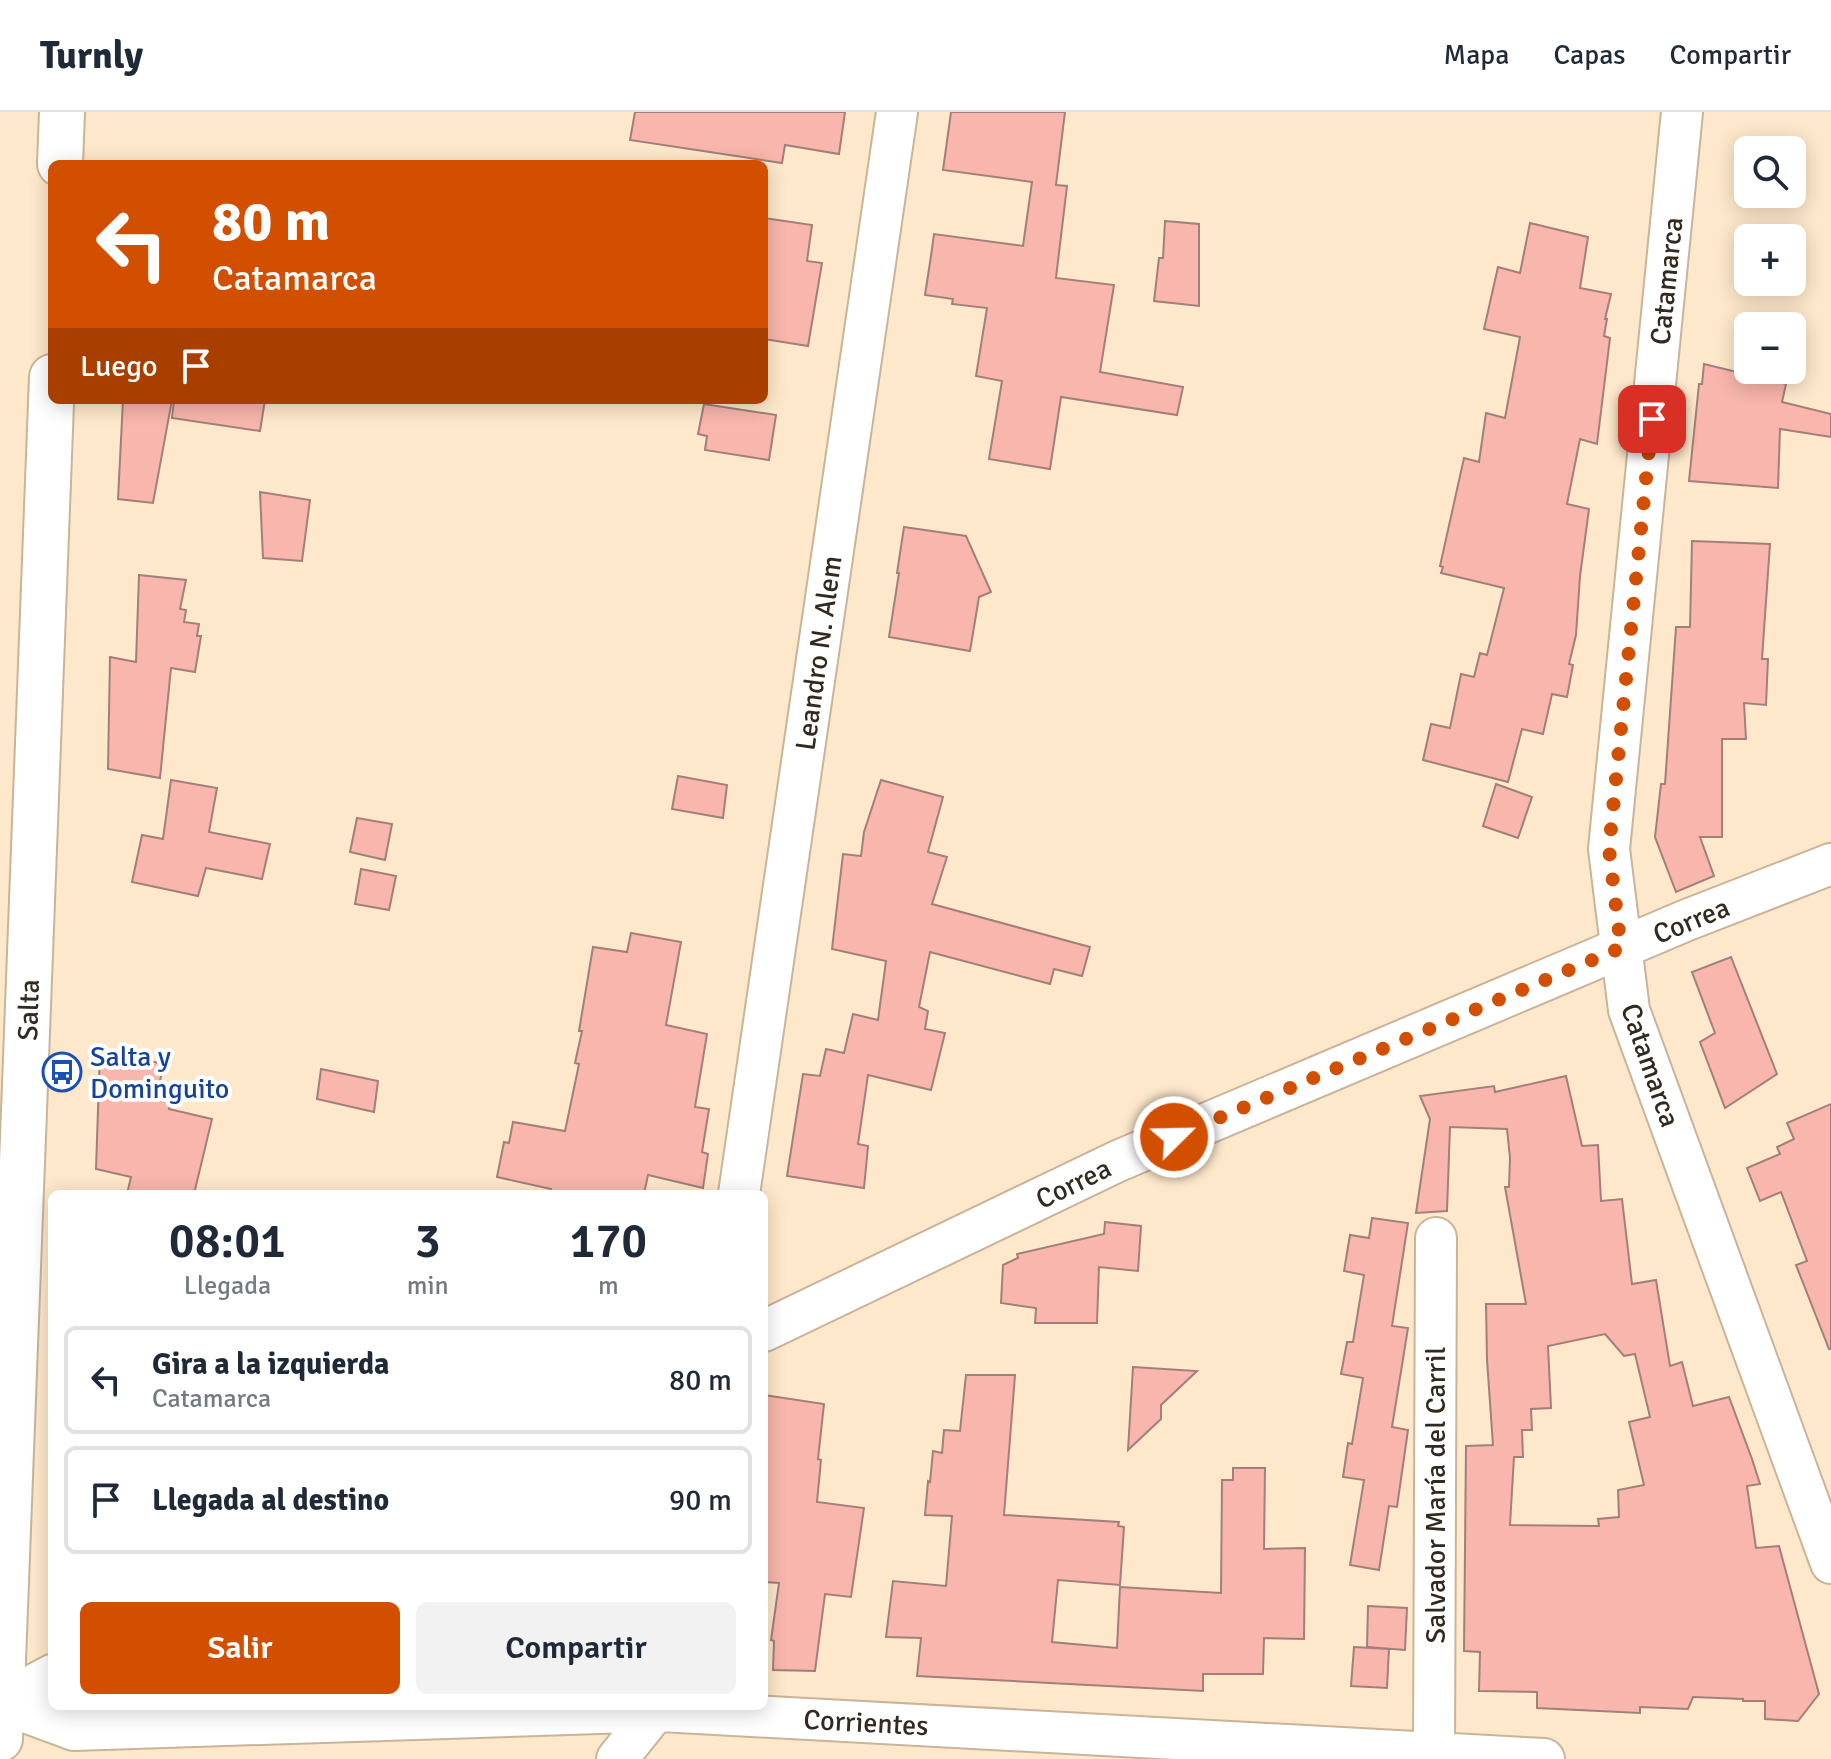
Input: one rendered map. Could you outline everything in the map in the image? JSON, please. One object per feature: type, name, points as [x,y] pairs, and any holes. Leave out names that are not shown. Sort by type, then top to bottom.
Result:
[{"type":"main road","points":[[60,160],[62,112]]},
{"type":"main road","name":"Salta","points":[[0,1715],[13,1043],[50,404]]},
{"type":"street","name":"Leandro N. Alem","points":[[740,1190],[897,112]]},
{"type":"street","name":"Catamarca","points":[[1682,112],[1609,849],[1629,1010],[1831,1563]]},
{"type":"street","name":"Correa","points":[[768,1329],[1118,1161],[1687,920],[1831,864]]},
{"type":"street","name":"Salvador María del Carril","points":[[1434,1753],[1436,1238]]},
{"type":"street","points":[[0,1715],[48,1678]]},
{"type":"street","name":"Corrientes","points":[[0,1715],[74,1730],[624,1710]]},
{"type":"street","points":[[617,1759],[649,1719],[651,1710]]},
{"type":"street","name":"Corrientes","points":[[667,1710],[1384,1755],[1434,1753],[1544,1759]]},
{"type":"building","points":[[635,112],[845,112],[839,154],[785,145],[782,163],[630,140]]},
{"type":"building","points":[[951,112],[1065,112],[1056,185],[1067,186],[1056,278],[1114,285],[1100,372],[1183,387],[1177,415],[1061,397],[1050,469],[989,459],[1002,381],[976,376],[987,308],[952,304],[953,299],[925,295],[934,234],[1023,246],[1032,182],[943,170]]},
{"type":"building","points":[[768,219],[812,225],[807,261],[822,263],[808,346],[768,340]]},
{"type":"building","points":[[1165,221],[1199,224],[1199,306],[1154,301],[1159,258],[1163,258]]},
{"type":"building","points":[[1530,223],[1588,237],[1580,288],[1611,294],[1604,336],[1610,338],[1597,444],[1580,439],[1567,504],[1589,509],[1567,697],[1552,694],[1543,734],[1522,729],[1508,782],[1423,760],[1431,724],[1450,728],[1461,674],[1474,677],[1480,653],[1487,655],[1504,588],[1441,573],[1443,567],[1440,566],[1464,458],[1479,462],[1486,413],[1505,418],[1520,337],[1484,329],[1498,267],[1520,273]]},
{"type":"building","points":[[1704,364],[1734,371],[1734,384],[1786,384],[1782,402],[1831,414],[1831,437],[1780,429],[1778,488],[1689,481],[1699,384],[1702,384]]},
{"type":"building","points":[[123,404],[171,404],[153,503],[118,499]]},
{"type":"building","points":[[174,404],[264,404],[260,431],[172,418]]},
{"type":"building","points":[[704,404],[776,415],[769,460],[705,450],[707,436],[698,434]]},
{"type":"building","points":[[260,492],[310,500],[302,561],[263,558]]},
{"type":"building","points":[[904,527],[966,536],[991,592],[979,597],[970,651],[889,637]]},
{"type":"building","points":[[1692,541],[1770,544],[1762,659],[1768,659],[1766,705],[1744,703],[1746,739],[1722,739],[1722,837],[1700,837],[1714,876],[1676,892],[1655,837],[1661,784],[1665,784],[1676,627],[1690,627]]},
{"type":"building","points":[[139,575],[186,580],[180,609],[186,610],[184,622],[199,624],[197,636],[201,636],[195,672],[171,668],[160,778],[108,769],[110,657],[136,662]]},
{"type":"building","points":[[678,776],[727,785],[723,818],[672,809]]},
{"type":"building","points":[[171,780],[217,788],[209,832],[270,844],[262,879],[206,868],[198,896],[132,882],[142,835],[163,839]]},
{"type":"building","points":[[881,780],[943,797],[928,852],[947,857],[932,904],[1090,947],[1082,976],[1054,969],[1050,984],[930,952],[919,1007],[928,1011],[925,1029],[945,1033],[931,1090],[868,1075],[858,1144],[868,1146],[864,1188],[787,1176],[803,1074],[820,1076],[826,1049],[844,1053],[853,1014],[878,1020],[886,961],[832,949],[843,854],[861,856],[864,832]]},
{"type":"building","points":[[1496,784],[1532,797],[1518,838],[1483,826]]},
{"type":"building","points":[[357,818],[392,824],[385,860],[350,852]]},
{"type":"building","points":[[361,869],[396,876],[389,910],[355,904]]},
{"type":"building","points":[[631,933],[681,942],[666,1025],[707,1034],[695,1107],[709,1109],[702,1152],[708,1154],[703,1188],[648,1175],[645,1190],[551,1190],[497,1177],[504,1142],[509,1143],[513,1122],[565,1131],[579,1064],[575,1063],[593,947],[627,952]]},
{"type":"building","points":[[1731,957],[1777,1074],[1725,1108],[1700,1042],[1715,1033],[1692,972]]},
{"type":"building","points":[[100,1050],[164,1064],[158,1089],[173,1093],[169,1109],[212,1119],[195,1190],[128,1190],[131,1177],[96,1169]]},
{"type":"building","points":[[321,1069],[378,1081],[374,1112],[317,1099]]},
{"type":"building","points":[[1566,1076],[1582,1146],[1598,1145],[1601,1201],[1622,1199],[1632,1284],[1656,1280],[1670,1366],[1682,1362],[1693,1406],[1729,1397],[1760,1484],[1747,1486],[1756,1548],[1779,1546],[1819,1694],[1798,1721],[1765,1719],[1765,1701],[1693,1697],[1688,1709],[1640,1707],[1640,1713],[1537,1708],[1537,1692],[1479,1691],[1480,1652],[1464,1651],[1466,1446],[1493,1445],[1486,1304],[1526,1304],[1505,1187],[1509,1187],[1510,1158],[1507,1129],[1450,1127],[1447,1211],[1416,1213],[1430,1119],[1420,1096],[1494,1086],[1495,1092]],"holes":[[[1605,1334],[1624,1356],[1635,1354],[1650,1417],[1629,1422],[1644,1485],[1618,1490],[1619,1517],[1598,1519],[1599,1526],[1510,1525],[1514,1457],[1523,1457],[1522,1430],[1532,1430],[1531,1409],[1551,1408],[1548,1346]]]},
{"type":"building","points":[[1831,1104],[1829,1349],[1796,1265],[1807,1261],[1781,1192],[1760,1201],[1747,1168],[1780,1154],[1777,1147],[1794,1139],[1787,1123]]},
{"type":"building","points":[[1372,1218],[1408,1223],[1392,1326],[1408,1328],[1392,1427],[1408,1430],[1397,1507],[1389,1506],[1379,1570],[1350,1565],[1364,1480],[1343,1477],[1363,1378],[1341,1374],[1347,1342],[1353,1342],[1364,1275],[1344,1271],[1350,1235],[1369,1238]]},
{"type":"building","points":[[1105,1222],[1141,1226],[1138,1271],[1099,1267],[1097,1323],[1035,1323],[1036,1308],[1001,1303],[1003,1265],[1018,1258],[1017,1254],[1104,1234]]},
{"type":"building","points":[[1133,1367],[1197,1371],[1161,1405],[1161,1419],[1128,1450]]},
{"type":"building","points":[[966,1375],[1015,1375],[1004,1515],[1119,1522],[1118,1526],[1124,1527],[1120,1585],[1058,1580],[1052,1642],[1117,1648],[1120,1587],[1221,1593],[1222,1480],[1233,1480],[1233,1468],[1265,1468],[1264,1549],[1305,1548],[1304,1639],[1264,1638],[1263,1674],[1203,1674],[1203,1691],[917,1676],[921,1638],[886,1637],[893,1581],[946,1586],[952,1516],[925,1515],[928,1481],[933,1451],[942,1453],[944,1430],[960,1431]]},
{"type":"building","points":[[768,1396],[824,1404],[817,1502],[864,1508],[851,1597],[825,1594],[815,1671],[773,1670],[774,1641],[771,1640],[779,1583],[768,1582]]},
{"type":"building","points":[[1368,1606],[1407,1608],[1405,1650],[1367,1647]]},
{"type":"building","points":[[1354,1647],[1389,1649],[1387,1688],[1351,1686]]},
{"type":"place","name":"Salta y Dominguito","points":[[62,1072]]},
{"type":"route","points":[[1174,1137],[1621,948],[1609,849],[1652,419]]}]
